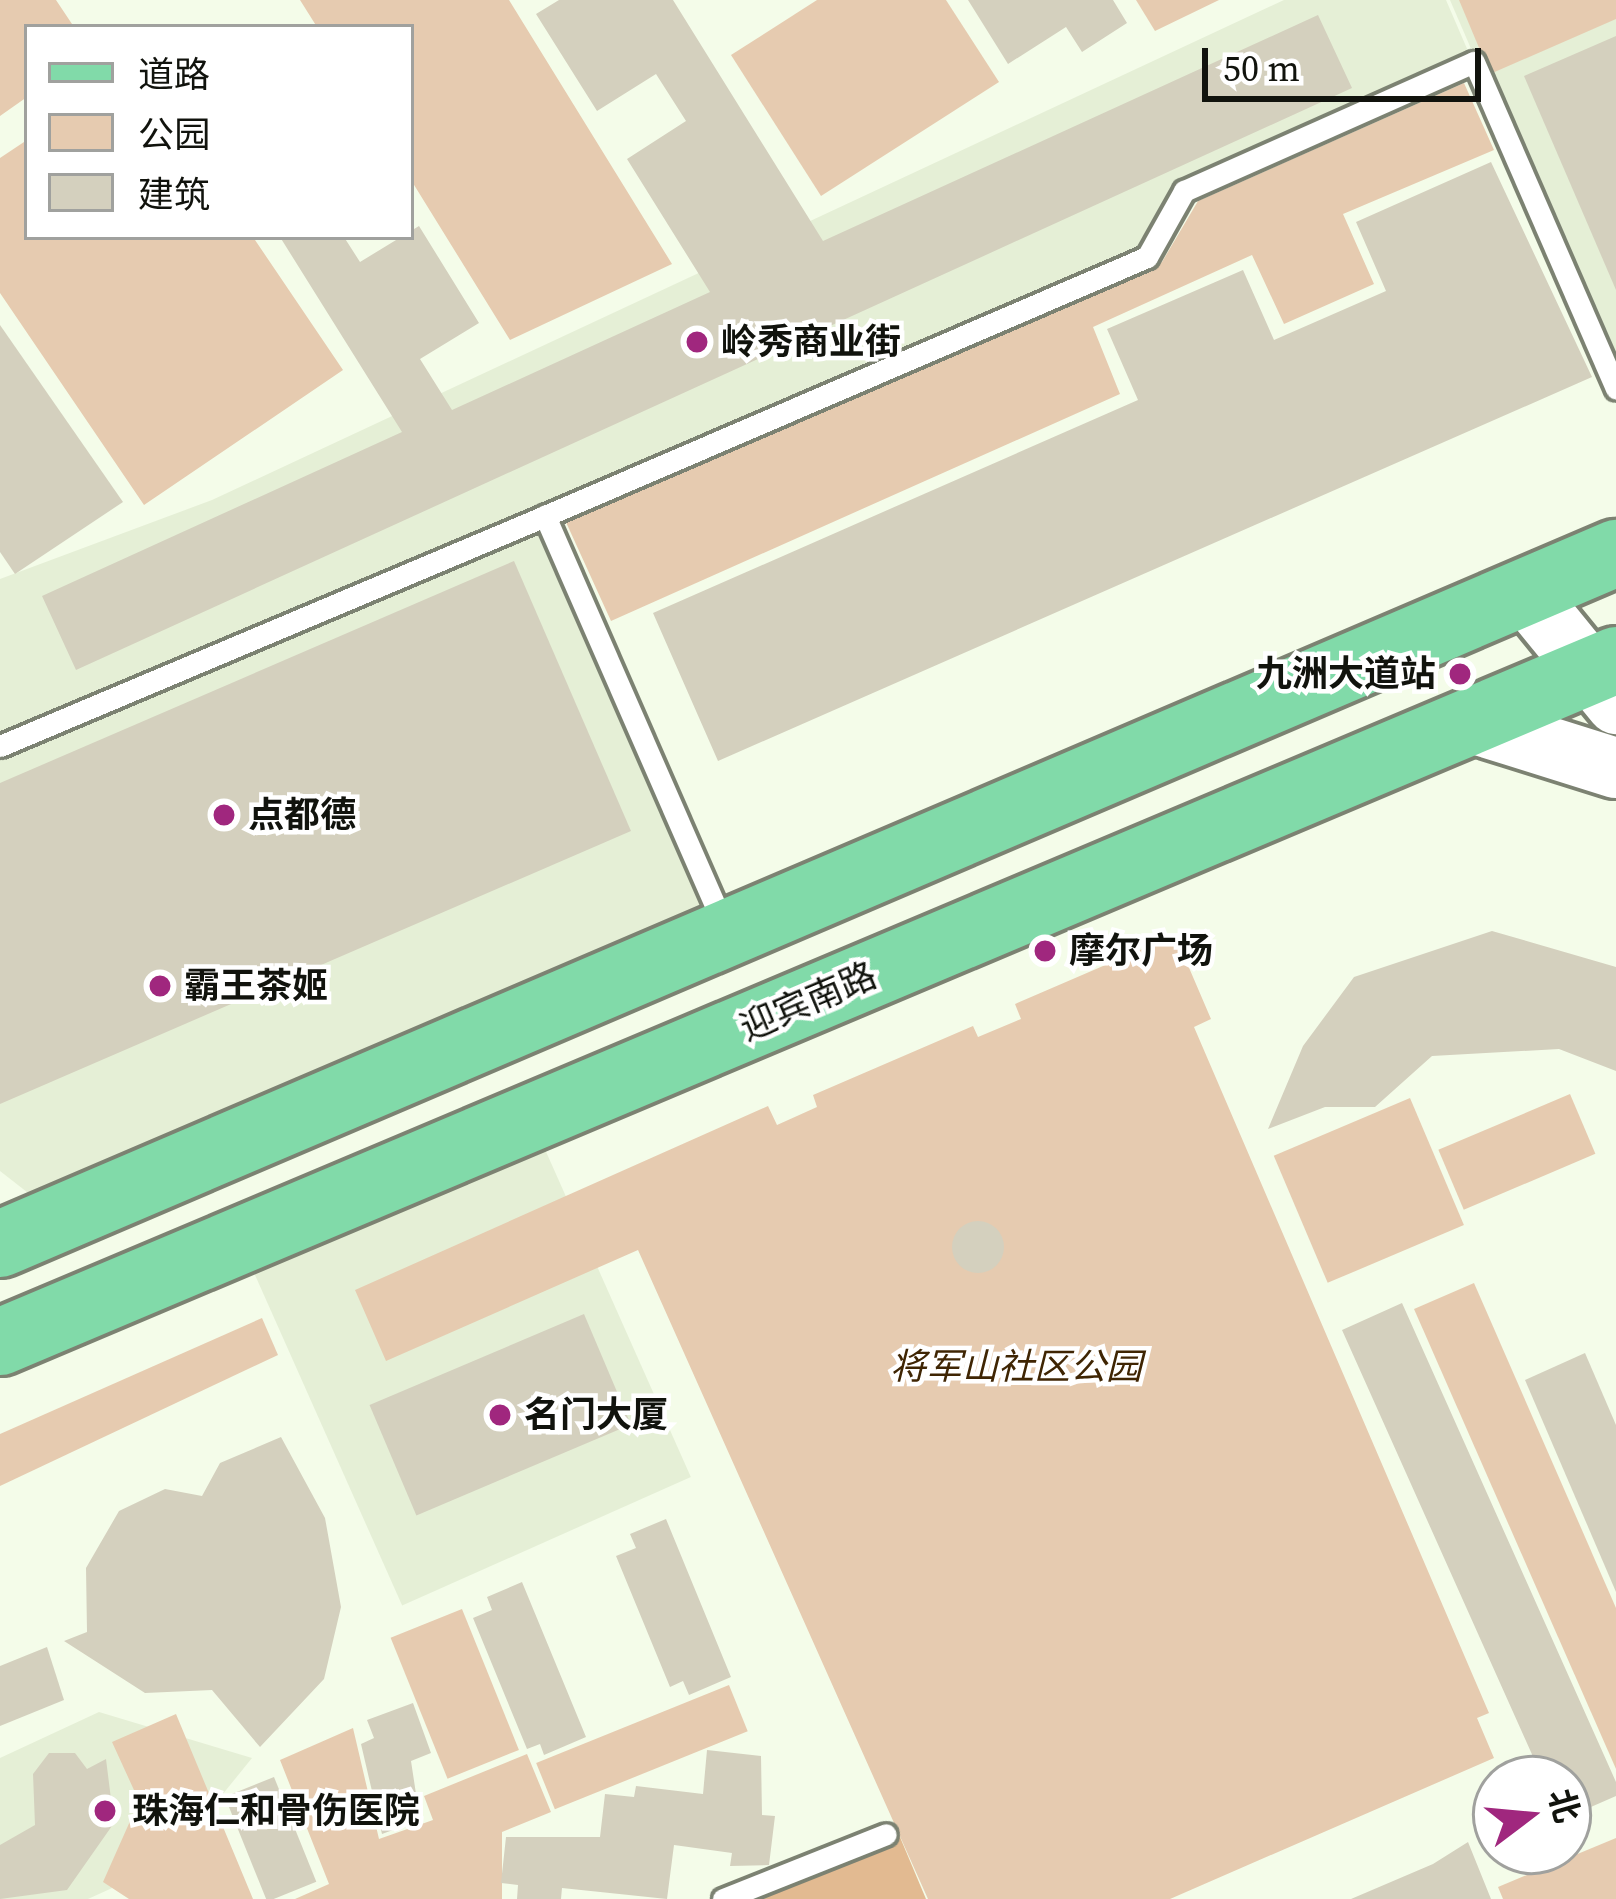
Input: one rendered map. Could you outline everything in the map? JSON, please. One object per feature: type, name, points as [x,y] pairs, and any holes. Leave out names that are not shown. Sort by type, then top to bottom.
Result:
[{"type":"main road","points":[[0,1244],[1616,554]]},
{"type":"main road","points":[[1524,591],[1606,678]]},
{"type":"main road","name":"迎宾南路","points":[[0,1342],[1469,722],[1606,678]]},
{"type":"main road","points":[[1469,722],[1616,768]]},
{"type":"lane","points":[[0,746],[1148,257],[1184,191],[1474,62],[1616,388]]},
{"type":"lane","points":[[545,516],[728,934]]},
{"type":"lane","points":[[723,1899],[886,1834]]},
{"type":"shaded area","points":[[1284,0],[1446,0],[1471,58],[1180,188],[1144,253],[0,738],[0,579],[212,500]]},
{"type":"shaded area","points":[[1450,0],[1616,0],[1616,385]]},
{"type":"shaded area","points":[[545,520],[722,930],[59,1217],[0,1171],[0,750]]},
{"type":"shaded area","name":"名门大厦","points":[[531,1118],[691,1477],[402,1606],[242,1247]]},
{"type":"shaded area","name":"珠海仁和骨伤医院","points":[[99,1712],[252,1758],[167,1863],[88,1899],[0,1899],[0,1758]]},
{"type":"shaded area","points":[[897,1830],[926,1899],[724,1899]]},
{"type":"green space","points":[[0,0],[56,0],[72,24],[24,24],[24,99],[0,116]]},
{"type":"green space","points":[[300,0],[509,0],[672,264],[510,340],[414,185],[414,24],[315,24]]},
{"type":"green space","points":[[817,0],[946,0],[999,82],[821,196],[731,55]]},
{"type":"green space","points":[[1136,0],[1219,0],[1155,31]]},
{"type":"green space","points":[[1459,0],[1616,0],[1616,19],[1490,74]]},
{"type":"green space","points":[[1464,83],[1494,150],[1343,214],[1374,284],[1284,324],[1252,255],[1093,327],[1120,394],[611,621],[565,520],[1162,262],[1198,201]]},
{"type":"green space","points":[[24,142],[24,240],[255,240],[343,370],[144,505],[0,293],[0,158]]},
{"type":"green space","name":"将军山社区公园","points":[[1175,935],[1211,1019],[1194,1027],[1489,1713],[1477,1718],[1493,1755],[1472,1755],[1472,1768],[1170,1899],[928,1899],[638,1250],[386,1361],[355,1290],[768,1106],[777,1125],[817,1107],[813,1095],[973,1026],[978,1037],[1021,1019],[1015,1004]]},
{"type":"green space","points":[[1570,1094],[1595,1154],[1464,1210],[1438,1150]]},
{"type":"green space","points":[[1410,1098],[1464,1225],[1328,1283],[1274,1156]]},
{"type":"green space","points":[[1474,1283],[1616,1608],[1616,1769],[1414,1309]]},
{"type":"green space","points":[[262,1318],[278,1355],[0,1486],[0,1434]]},
{"type":"green space","points":[[462,1609],[519,1750],[448,1779],[391,1638]]},
{"type":"green space","points":[[729,1685],[748,1731],[555,1809],[536,1763]]},
{"type":"green space","points":[[176,1714],[253,1899],[129,1899],[103,1882],[139,1801],[112,1742]]},
{"type":"green space","points":[[353,1728],[379,1839],[433,1820],[424,1796],[527,1754],[551,1812],[502,1832],[502,1899],[295,1899],[329,1884],[280,1760]]},
{"type":"green space","points":[[1616,1838],[1616,1899],[1503,1899],[1498,1887],[1527,1875],[1592,1875],[1592,1848]]},
{"type":"building","name":"岭秀商业街","points":[[559,0],[673,0],[823,241],[1318,15],[1352,88],[76,670],[42,596],[402,432],[282,240],[346,240],[360,262],[396,240],[414,240],[414,229],[419,226],[479,323],[420,359],[452,410],[710,292],[627,159],[686,121],[656,74],[597,111],[536,14]]},
{"type":"building","points":[[968,0],[1113,0],[1127,23],[1082,52],[1066,27],[1008,64]]},
{"type":"building","points":[[1616,36],[1616,290],[1524,76]]},
{"type":"building","points":[[1491,162],[1592,377],[718,761],[653,613],[1138,400],[1107,329],[1243,270],[1274,340],[1386,291],[1356,222]]},
{"type":"building","points":[[0,325],[123,502],[15,574],[0,552]]},
{"type":"building","points":[[514,561],[631,831],[0,1104],[0,783]]},
{"type":"building","points":[[1492,931],[1616,967],[1616,1071],[1559,1049],[1432,1056],[1375,1107],[1325,1107],[1268,1129],[1303,1046],[1354,977]]},
{"type":"building","points":[[978,1221],[996,1229],[1004,1247],[996,1265],[978,1273],[960,1265],[952,1247],[960,1229]]},
{"type":"building","points":[[1402,1303],[1616,1782],[1616,1796],[1592,1806],[1592,1755],[1532,1755],[1342,1330]]},
{"type":"building","name":"名门大厦","points":[[584,1314],[631,1424],[416,1516],[370,1405]]},
{"type":"building","points":[[1585,1353],[1616,1425],[1616,1592],[1525,1380]]},
{"type":"building","points":[[281,1437],[325,1518],[341,1607],[324,1679],[260,1747],[212,1690],[145,1693],[64,1641],[87,1632],[86,1568],[119,1511],[165,1489],[202,1496],[220,1463]]},
{"type":"building","points":[[666,1519],[731,1677],[689,1695],[683,1681],[670,1687],[616,1556],[636,1548],[630,1534]]},
{"type":"building","points":[[522,1582],[586,1737],[544,1755],[540,1744],[527,1749],[473,1618],[492,1610],[487,1597]]},
{"type":"building","points":[[47,1647],[64,1700],[0,1726],[0,1666]]},
{"type":"building","points":[[413,1703],[431,1753],[411,1761],[420,1820],[382,1834],[361,1744],[374,1738],[367,1720]]},
{"type":"building","points":[[707,1750],[761,1756],[762,1815],[775,1816],[769,1865],[730,1866],[732,1853],[674,1845],[667,1899],[562,1888],[561,1899],[517,1899],[518,1885],[501,1883],[506,1837],[600,1837],[605,1794],[634,1797],[636,1786],[703,1794]]},
{"type":"building","points":[[49,1753],[75,1753],[87,1769],[106,1759],[114,1823],[67,1890],[0,1899],[0,1845],[35,1825],[33,1774]]},
{"type":"building","points":[[274,1777],[316,1882],[266,1899],[225,1797]]},
{"type":"building","points":[[1468,1842],[1472,1875],[1481,1875],[1491,1899],[1351,1899],[1433,1864]]},
{"type":"place","name":"岭秀商业街","points":[[697,342]]},
{"type":"place","name":"九洲大道站","points":[[1460,674]]},
{"type":"place","name":"点都德","points":[[224,815]]},
{"type":"place","name":"摩尔广场","points":[[1045,951]]},
{"type":"place","name":"霸王茶姬","points":[[160,986]]},
{"type":"place","name":"名门大厦","points":[[500,1415]]},
{"type":"place","name":"珠海仁和骨伤医院","points":[[105,1811]]}]
